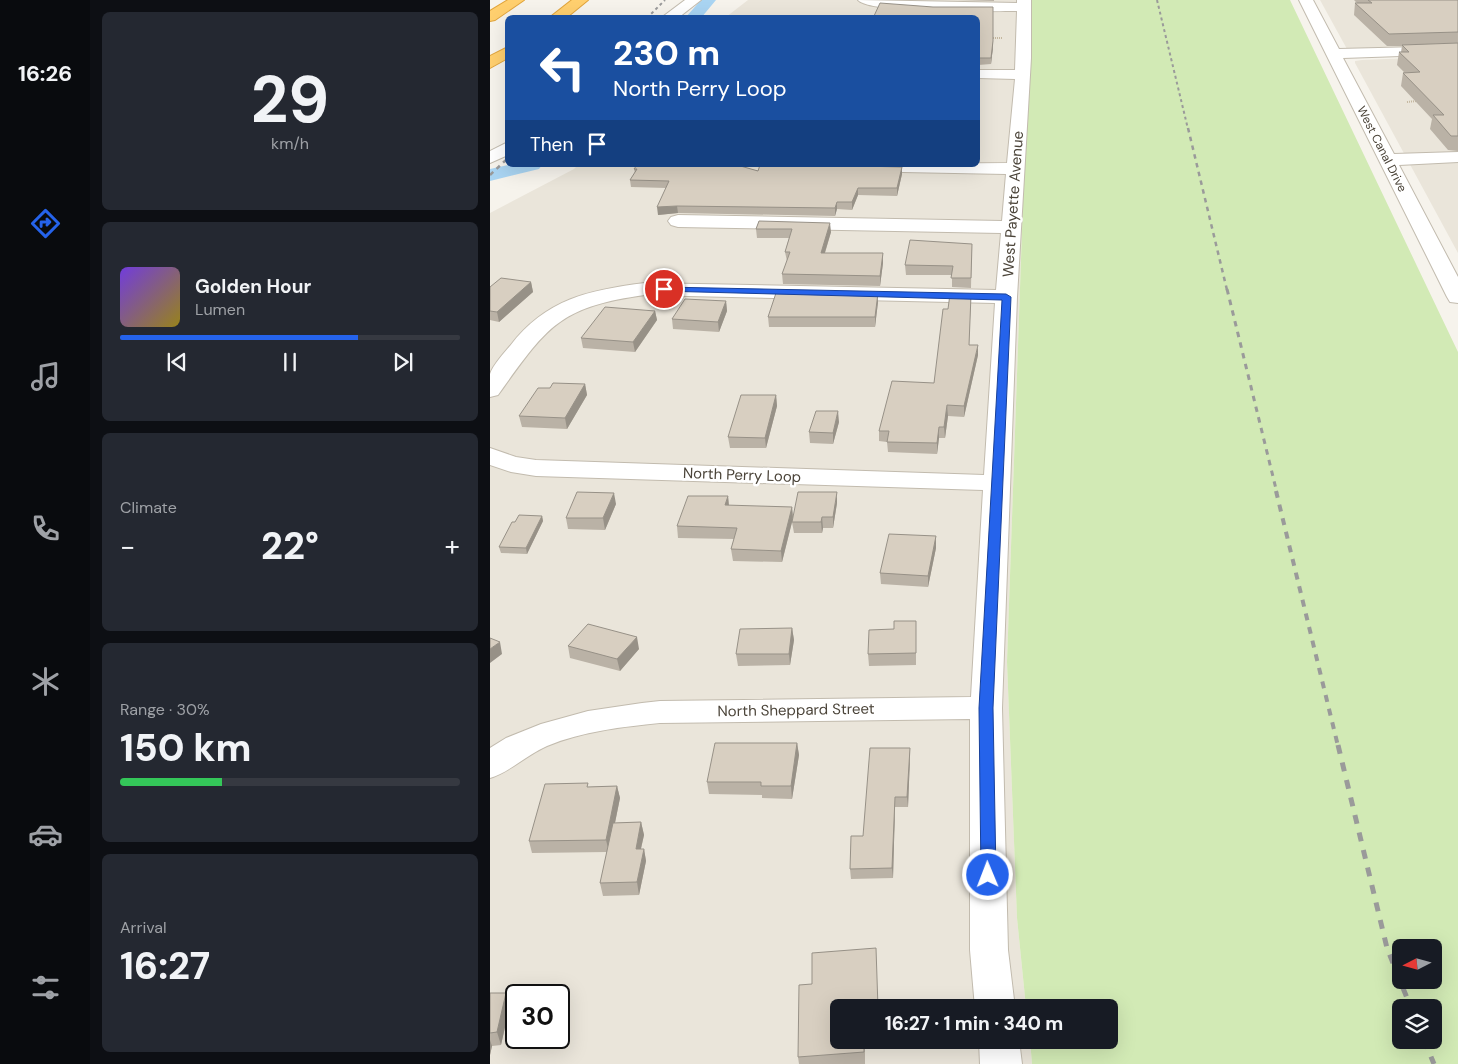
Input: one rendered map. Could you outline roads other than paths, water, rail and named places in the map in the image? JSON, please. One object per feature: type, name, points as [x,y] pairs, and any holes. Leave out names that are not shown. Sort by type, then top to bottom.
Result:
[{"type":"highway","points":[[490,17],[517,0]]},
{"type":"highway","points":[[560,15],[581,0]]},
{"type":"highway","points":[[490,63],[505,53]]},
{"type":"street","points":[[672,15],[694,0]]},
{"type":"street","points":[[866,0],[904,6],[1024,3]]},
{"type":"street","name":"West Canal Drive","points":[[1306,0],[1386,160],[1440,244],[1458,297]]},
{"type":"street","name":"West Payette Avenue","points":[[994,999],[990,950],[986,708],[1006,297],[1024,58],[1024,3]]},
{"type":"street","points":[[1334,54],[1458,50]]},
{"type":"street","points":[[980,74],[1022,74]]},
{"type":"street","points":[[490,158],[505,149]]},
{"type":"street","points":[[1386,160],[1458,157]]},
{"type":"street","points":[[908,167],[1015,169]]},
{"type":"street","points":[[678,221],[1011,227]]},
{"type":"street","points":[[490,390],[534,331],[547,319],[572,305],[596,296],[645,289],[1006,297]]},
{"type":"street","name":"North Perry Loop","points":[[490,456],[511,464],[536,468],[996,483]]},
{"type":"street","name":"North Sheppard Street","points":[[490,766],[517,746],[564,727],[607,717],[660,712],[986,708]]},
{"type":"street","points":[[999,1049],[1001,1064]]},
{"type":"waterway","points":[[695,15],[709,0]]},
{"type":"waterway","points":[[490,175],[524,167]]},
{"type":"railway","points":[[650,15],[665,0]]},
{"type":"railway","points":[[1157,0],[1188,129]]},
{"type":"railway","points":[[1188,128],[1227,290]]},
{"type":"railway","points":[[490,175],[505,161]]},
{"type":"railway","points":[[1227,289],[1277,493]]},
{"type":"railway","points":[[1276,491],[1338,746]]},
{"type":"railway","points":[[1338,745],[1387,948],[1407,999]]},
{"type":"railway","points":[[1428,1049],[1434,1064]]}]
